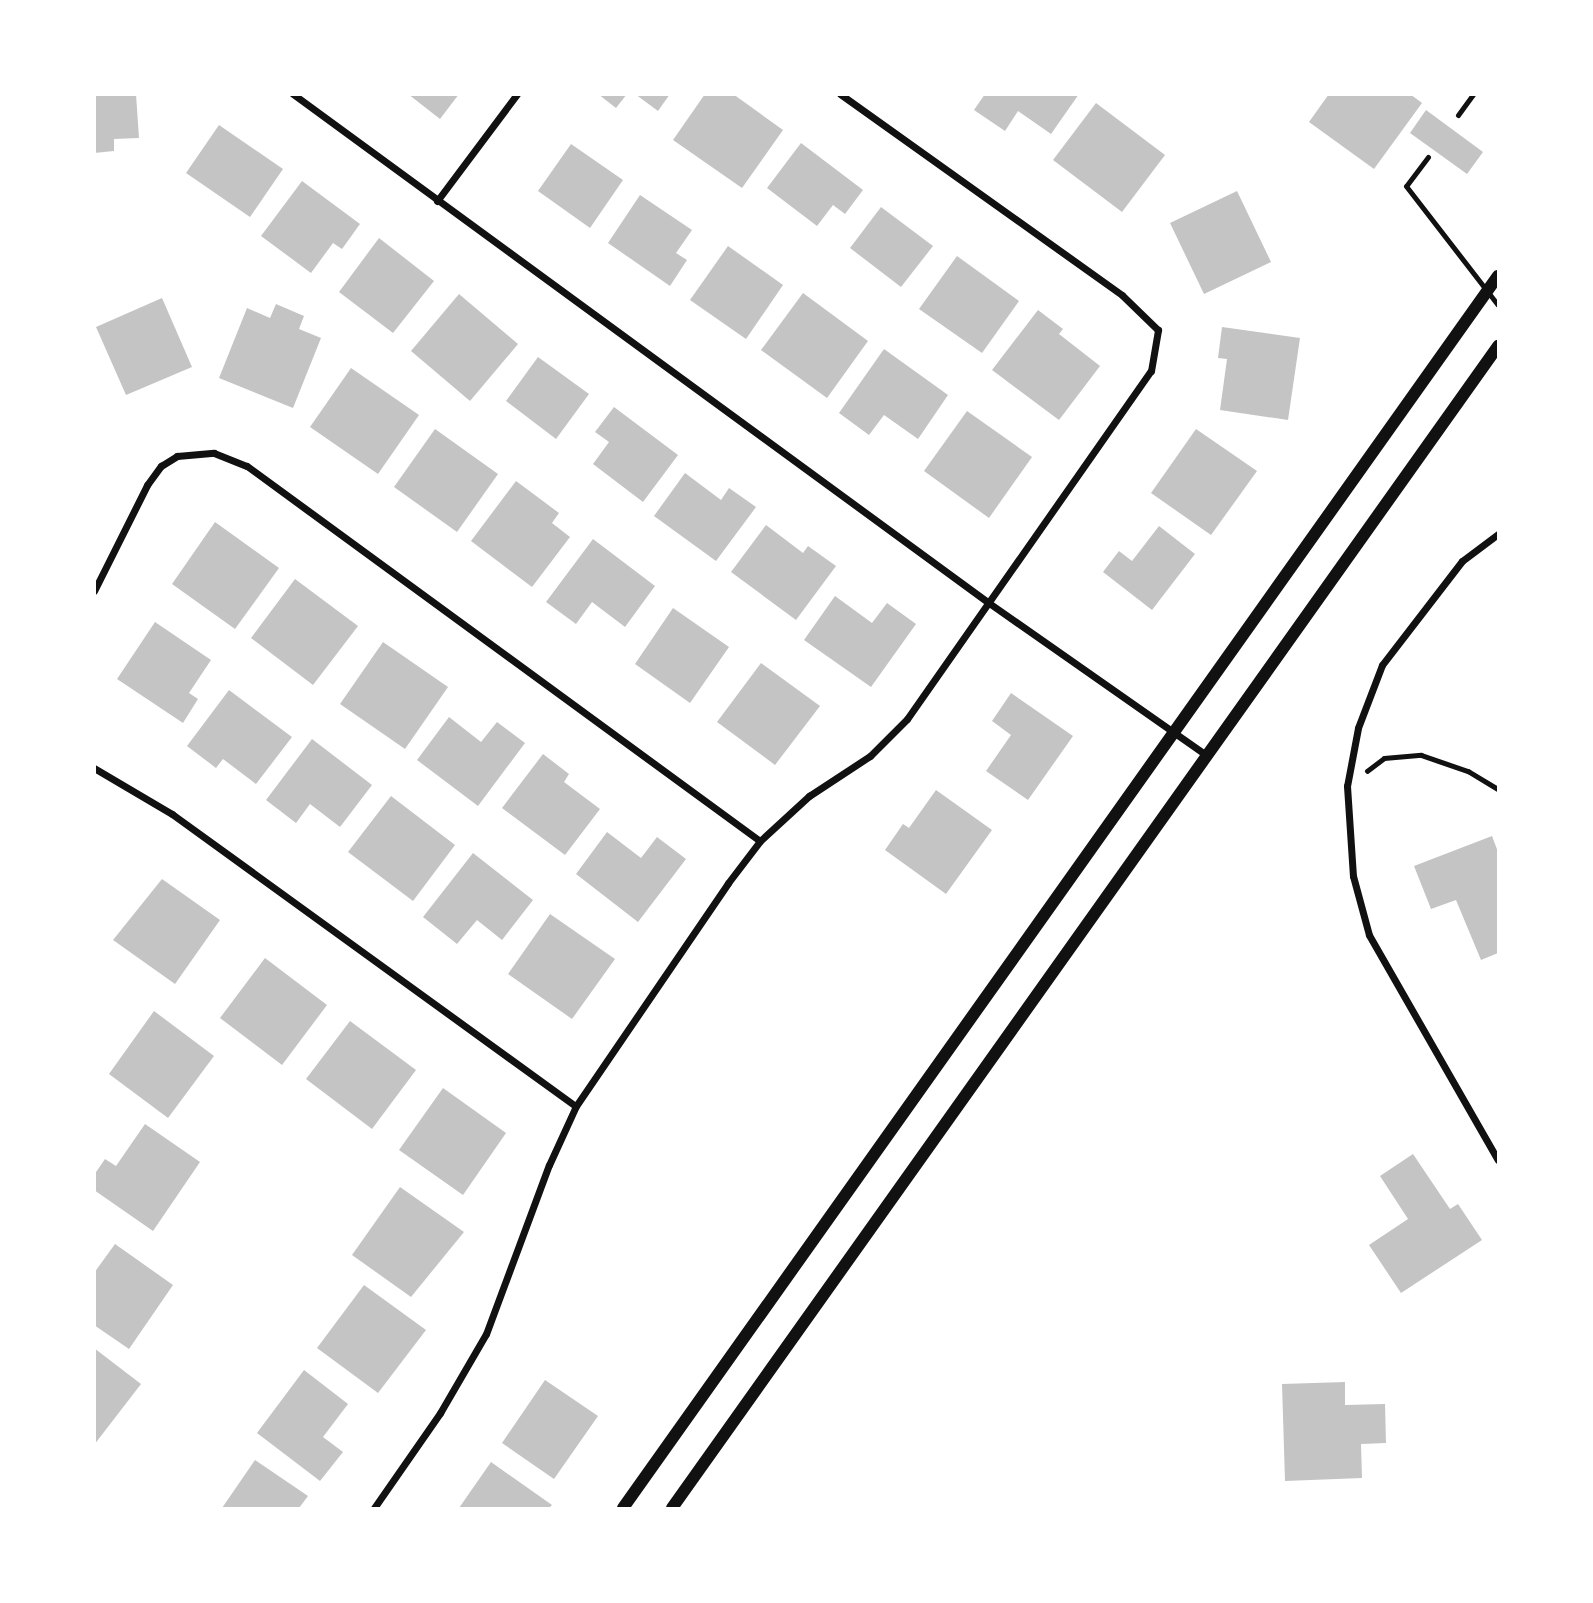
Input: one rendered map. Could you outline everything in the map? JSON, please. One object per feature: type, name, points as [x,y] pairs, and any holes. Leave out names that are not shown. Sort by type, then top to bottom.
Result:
[{"type":"street","points":[[293,94],[989,603],[1205,754]]},
{"type":"street","points":[[437,201],[517,94]]},
{"type":"street","points":[[374,1508],[440,1413],[486,1334],[549,1165],[576,1106],[760,841],[809,796],[870,756],[907,719],[1151,371],[1158,330],[1122,295],[840,94]]},
{"type":"street","points":[[623,1508],[1172,730],[1499,276]]},
{"type":"street","points":[[672,1508],[1205,754],[1499,346]]},
{"type":"street","points":[[94,591],[147,485],[161,466],[177,456],[214,453],[247,466],[760,841]]},
{"type":"street","points":[[1499,534],[1462,561],[1382,665],[1358,728],[1347,786],[1353,876],[1369,935],[1499,1160]]},
{"type":"street","points":[[94,768],[172,814],[576,1106]]},
{"type":"lane","points":[[1458,115],[1473,94]]},
{"type":"lane","points":[[1427,157],[1406,186],[1499,305]]},
{"type":"path","points":[[1347,786],[1384,758],[1420,755],[1468,771],[1499,789]]},
{"type":"building","points":[[94,94],[136,94],[139,138],[114,139],[114,151],[94,153]]},
{"type":"building","points":[[408,94],[459,94],[440,119]]},
{"type":"building","points":[[598,94],[627,94],[616,108]]},
{"type":"building","points":[[635,94],[670,94],[658,111]]},
{"type":"building","points":[[705,94],[733,94],[783,130],[742,188],[673,140]]},
{"type":"building","points":[[985,94],[1079,94],[1051,134],[1018,111],[1005,131],[974,110]]},
{"type":"building","points":[[1329,94],[1410,94],[1422,103],[1374,169],[1309,122]]},
{"type":"building","points":[[1096,103],[1165,155],[1122,212],[1053,160]]},
{"type":"building","points":[[1426,110],[1483,152],[1467,174],[1410,133]]},
{"type":"building","points":[[219,125],[283,169],[250,217],[186,173]]},
{"type":"building","points":[[801,143],[863,190],[845,214],[833,205],[817,226],[767,188]]},
{"type":"building","points":[[571,144],[623,180],[590,228],[538,191]]},
{"type":"building","points":[[302,181],[360,224],[342,249],[333,243],[311,273],[261,236]]},
{"type":"building","points":[[1237,191],[1271,262],[1204,294],[1170,223]]},
{"type":"building","points":[[640,195],[692,230],[676,253],[687,260],[670,286],[608,243]]},
{"type":"building","points":[[881,207],[933,246],[901,287],[850,248]]},
{"type":"building","points":[[379,238],[434,281],[393,333],[339,292]]},
{"type":"building","points":[[728,246],[783,285],[746,339],[690,300]]},
{"type":"building","points":[[957,256],[1019,301],[982,353],[919,309]]},
{"type":"building","points":[[803,293],[868,341],[827,398],[761,350]]},
{"type":"building","points":[[459,294],[518,344],[470,401],[411,351]]},
{"type":"building","points":[[162,298],[192,367],[126,395],[96,327]]},
{"type":"building","points":[[276,304],[304,316],[299,329],[321,338],[293,408],[219,378],[247,308],[270,318]]},
{"type":"building","points":[[1038,310],[1063,329],[1059,334],[1100,366],[1059,420],[992,370]]},
{"type":"building","points":[[1222,327],[1300,338],[1288,420],[1220,410],[1227,359],[1218,358]]},
{"type":"building","points":[[884,349],[948,395],[918,439],[884,415],[869,435],[839,413]]},
{"type":"building","points":[[538,357],[589,394],[556,439],[506,401]]},
{"type":"building","points":[[351,368],[419,415],[378,474],[310,427]]},
{"type":"building","points":[[614,407],[678,455],[643,502],[593,464],[609,442],[595,432]]},
{"type":"building","points":[[967,411],[1032,457],[989,518],[924,471]]},
{"type":"building","points":[[435,429],[498,474],[457,532],[394,487]]},
{"type":"building","points":[[1196,429],[1257,471],[1211,535],[1151,493]]},
{"type":"building","points":[[685,473],[721,500],[729,488],[756,507],[716,561],[654,516]]},
{"type":"building","points":[[516,481],[559,513],[552,523],[570,537],[532,587],[471,541]]},
{"type":"building","points":[[215,522],[279,568],[235,629],[172,584]]},
{"type":"building","points":[[766,525],[803,553],[808,546],[836,566],[796,620],[731,572]]},
{"type":"building","points":[[1159,526],[1195,554],[1152,610],[1103,572],[1119,551],[1132,561]]},
{"type":"building","points":[[593,539],[655,586],[625,627],[592,602],[576,624],[546,602]]},
{"type":"building","points":[[295,579],[358,626],[313,685],[251,638]]},
{"type":"building","points":[[835,596],[872,623],[887,603],[916,624],[871,687],[804,640]]},
{"type":"building","points":[[673,608],[729,647],[690,703],[635,664]]},
{"type":"building","points":[[155,622],[211,660],[189,693],[198,699],[183,723],[117,679]]},
{"type":"building","points":[[383,642],[448,687],[405,749],[340,704]]},
{"type":"building","points":[[761,663],[820,706],[775,765],[717,722]]},
{"type":"building","points":[[229,690],[292,737],[256,784],[223,759],[216,768],[187,746]]},
{"type":"building","points":[[1011,693],[1073,736],[1028,800],[986,771],[1011,735],[992,721]]},
{"type":"building","points":[[449,717],[481,742],[497,722],[525,743],[478,806],[417,760]]},
{"type":"building","points":[[312,739],[372,785],[340,827],[310,804],[296,823],[266,800]]},
{"type":"building","points":[[543,754],[569,774],[564,782],[600,809],[565,855],[502,808]]},
{"type":"building","points":[[936,790],[992,830],[946,894],[885,850],[903,824],[909,828]]},
{"type":"building","points":[[391,796],[455,845],[413,901],[348,852]]},
{"type":"building","points":[[607,832],[641,858],[657,837],[686,859],[638,922],[576,874]]},
{"type":"building","points":[[1492,836],[1498,852],[1498,953],[1481,960],[1456,900],[1431,909],[1414,866]]},
{"type":"building","points":[[473,853],[533,900],[502,940],[477,920],[457,944],[423,917]]},
{"type":"building","points":[[162,879],[220,920],[175,984],[113,940]]},
{"type":"building","points":[[550,914],[615,959],[572,1019],[508,974]]},
{"type":"building","points":[[265,958],[327,1005],[282,1065],[220,1018]]},
{"type":"building","points":[[154,1011],[214,1056],[168,1118],[109,1074]]},
{"type":"building","points":[[350,1021],[416,1070],[372,1129],[306,1079]]},
{"type":"building","points":[[443,1088],[506,1133],[463,1195],[399,1150]]},
{"type":"building","points":[[145,1124],[200,1162],[153,1231],[94,1190],[94,1175],[105,1159],[116,1166]]},
{"type":"building","points":[[1413,1154],[1450,1209],[1458,1204],[1482,1240],[1401,1293],[1369,1245],[1408,1219],[1380,1176]]},
{"type":"building","points":[[400,1187],[464,1232],[411,1297],[352,1255]]},
{"type":"building","points":[[115,1244],[173,1285],[129,1349],[94,1325],[94,1273]]},
{"type":"building","points":[[364,1285],[426,1330],[378,1393],[317,1348]]},
{"type":"building","points":[[94,1348],[141,1384],[94,1445]]},
{"type":"building","points":[[304,1370],[348,1404],[323,1437],[343,1452],[320,1481],[257,1433]]},
{"type":"building","points":[[545,1380],[598,1416],[554,1479],[502,1443]]},
{"type":"building","points":[[1345,1382],[1345,1405],[1385,1404],[1386,1443],[1361,1444],[1362,1478],[1285,1481],[1282,1384]]},
{"type":"building","points":[[255,1460],[308,1496],[299,1508],[222,1508]]},
{"type":"building","points":[[491,1462],[552,1505],[549,1508],[459,1508]]}]
